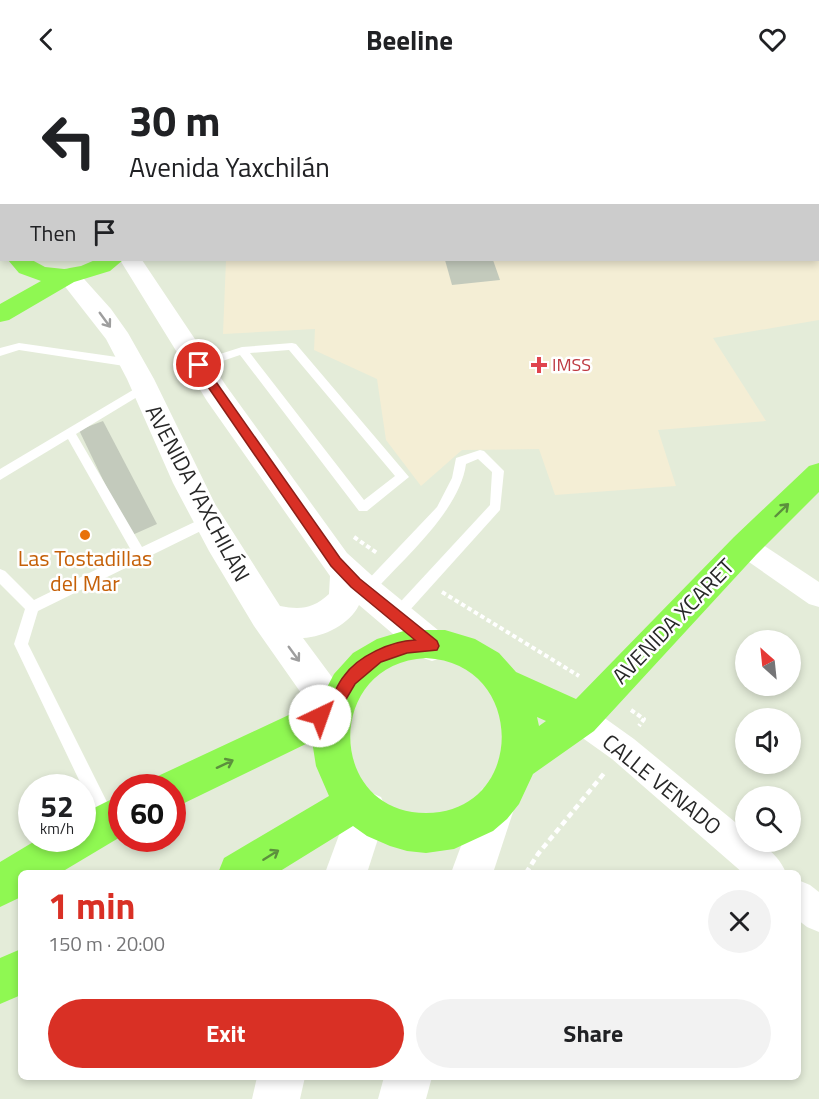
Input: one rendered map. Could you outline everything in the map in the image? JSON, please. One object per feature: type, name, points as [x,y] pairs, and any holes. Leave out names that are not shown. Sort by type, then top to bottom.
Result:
[{"type":"main road","points":[[21,261],[25,267],[43,274],[68,275]]},
{"type":"main road","points":[[0,314],[68,275],[110,261]]},
{"type":"main road","points":[[132,261],[217,394],[356,583],[432,646]]},
{"type":"main road","name":"AVENIDA YAXCHILÁN","points":[[68,275],[107,321],[209,521],[266,616],[333,708]]},
{"type":"main road","name":"AVENIDA XCARET","points":[[521,760],[581,719],[745,546],[819,474]]},
{"type":"main road","points":[[266,616],[292,625],[318,621],[334,612],[356,583]]},
{"type":"main road","points":[[407,647],[449,648],[473,657],[505,684],[517,706],[522,723],[524,741],[521,760],[514,778],[496,802],[480,815],[460,825],[428,830],[396,825],[362,807],[340,782],[330,758],[328,732],[333,708],[350,679],[376,658],[407,647]]},
{"type":"main road","points":[[505,684],[581,719]]},
{"type":"main road","points":[[186,783],[306,724],[333,708]]},
{"type":"main road","points":[[473,870],[496,802]]},
{"type":"main road","points":[[245,870],[362,807]]},
{"type":"main road","points":[[347,870],[362,807]]},
{"type":"main road","points":[[27,870],[98,828]]},
{"type":"main road","points":[[0,886],[18,875]]},
{"type":"main road","points":[[0,982],[18,973]]},
{"type":"main road","points":[[276,1099],[280,1080]]},
{"type":"main road","points":[[402,1099],[407,1080]]},
{"type":"street","points":[[745,546],[819,596]]},
{"type":"street","name":"CALLE VENADO","points":[[581,719],[623,749],[765,870]]},
{"type":"street","points":[[801,900],[819,915]]},
{"type":"lane","points":[[0,352],[20,346],[137,376]]},
{"type":"lane","points":[[199,365],[242,350],[292,346],[403,477],[363,508],[242,350]]},
{"type":"lane","points":[[0,475],[70,433],[137,376]]},
{"type":"lane","points":[[70,433],[140,555]]},
{"type":"lane","points":[[356,583],[441,510],[458,478],[460,461],[480,454],[498,471],[496,507],[396,616]]},
{"type":"lane","points":[[98,828],[21,644],[32,607],[209,521]]},
{"type":"lane","points":[[0,575],[32,607]]},
{"type":"shaded area","name":"IMSS","points":[[226,261],[819,261],[819,320],[713,338],[766,421],[658,430],[676,486],[555,495],[539,449],[462,450],[421,486],[386,440],[377,379],[314,350],[315,329],[223,334]]},
{"type":"building","points":[[445,261],[493,261],[500,280],[452,285]]},
{"type":"building","points":[[103,421],[157,524],[130,536],[79,430]]},
{"type":"place","name":"IMSS","points":[[539,365]]},
{"type":"place","name":"Las Tostadillas del Mar","points":[[85,535]]},
{"type":"route","points":[[199,365],[336,562],[356,583],[432,646],[407,647],[376,658],[350,679],[333,708],[320,716]]}]
